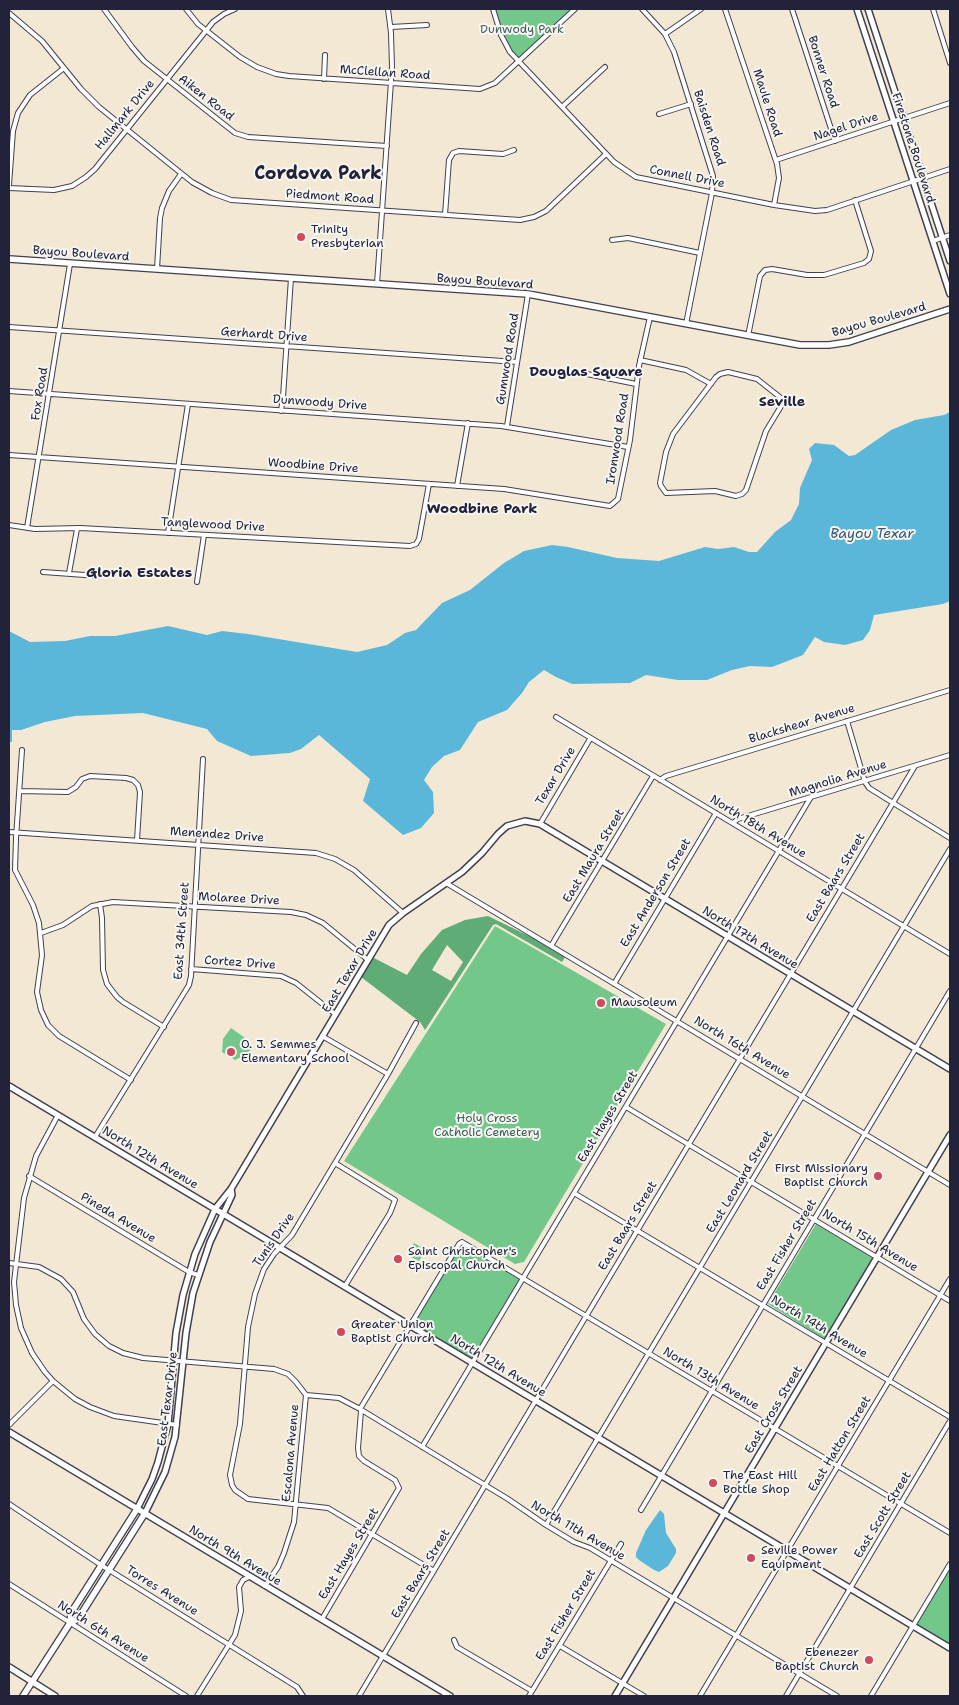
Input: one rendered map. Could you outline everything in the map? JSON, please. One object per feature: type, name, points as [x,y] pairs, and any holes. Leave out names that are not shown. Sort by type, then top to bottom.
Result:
[{"type":"main road","name":"Bayou Boulevard","points":[[9,259],[528,294],[800,345],[849,342],[950,309]]},
{"type":"main road","name":"North 9th Avenue","points":[[9,1432],[447,1695]]},
{"type":"main road","name":"East Texar Drive","points":[[23,1696],[70,1623],[71,1612],[137,1508]]},
{"type":"main road","name":"East Texar Drive","points":[[70,1623],[78,1619],[145,1514]]},
{"type":"main road","points":[[9,1667],[55,1696]]},
{"type":"street","name":"Aiken Road","points":[[104,9],[136,53],[228,128],[242,135],[387,146]]},
{"type":"street","name":"McClellan Road","points":[[186,9],[198,24],[240,57],[257,67],[289,76],[480,89],[495,83],[575,9]]},
{"type":"street","name":"Hallmark Drive","points":[[9,186],[47,190],[72,186],[92,172],[206,30],[218,17],[235,9]]},
{"type":"street","points":[[377,284],[391,83],[391,27],[388,9]]},
{"type":"street","name":"Connell Drive","points":[[493,9],[500,35],[510,52],[606,154],[621,168],[636,177],[774,205],[815,211],[827,210],[950,169]]},
{"type":"street","name":"Baisden Road","points":[[642,9],[665,34],[674,52],[712,168],[714,184],[686,324]]},
{"type":"street","points":[[665,34],[701,9]]},
{"type":"street","name":"Maule Road","points":[[725,9],[776,160],[779,178],[774,205]]},
{"type":"street","name":"Bonner Road","points":[[792,9],[835,141]]},
{"type":"street","name":"Firestone Boulevard","points":[[857,9],[950,294]]},
{"type":"street","name":"Firestone Boulevard","points":[[868,9],[950,261]]},
{"type":"street","points":[[933,9],[950,62]]},
{"type":"street","name":"Piedmont Road","points":[[9,12],[34,33],[88,97],[126,130],[181,174],[202,188],[232,200],[520,220],[534,217],[546,210],[606,154]]},
{"type":"street","points":[[391,27],[427,26]]},
{"type":"street","points":[[324,79],[325,55]]},
{"type":"street","points":[[562,107],[605,67]]},
{"type":"street","points":[[9,186],[13,130],[18,113],[30,96],[64,68]]},
{"type":"street","name":"Nagel Drive","points":[[776,160],[950,103]]},
{"type":"street","points":[[659,114],[691,104]]},
{"type":"street","points":[[445,215],[449,160],[453,153],[459,151],[503,154],[514,150]]},
{"type":"street","points":[[156,269],[162,208],[169,191],[181,174]]},
{"type":"street","points":[[748,336],[760,276],[765,270],[772,268],[807,275],[824,275],[864,263],[869,259],[871,251],[855,200]]},
{"type":"street","points":[[933,241],[950,235]]},
{"type":"street","points":[[612,240],[628,238],[700,253]]},
{"type":"street","name":"Fox Road","points":[[27,528],[40,458],[70,264]]},
{"type":"street","points":[[281,411],[284,397],[291,278]]},
{"type":"street","name":"Gumwood Road","points":[[507,426],[528,294]]},
{"type":"street","name":"Ironwood Road","points":[[614,505],[618,499],[628,447],[640,360],[650,317]]},
{"type":"street","name":"Gerhardt Drive","points":[[9,327],[518,362]]},
{"type":"street","points":[[640,360],[686,370],[711,384]]},
{"type":"street","points":[[582,373],[636,384]]},
{"type":"street","points":[[724,373],[753,377],[781,398],[782,406],[766,432],[746,490],[742,494],[736,496],[706,491],[670,494],[663,491],[660,484],[666,452],[673,434],[711,384],[716,377],[724,373]]},
{"type":"street","name":"Dunwoody Drive","points":[[9,391],[507,426],[628,447]]},
{"type":"street","points":[[168,533],[188,404]]},
{"type":"street","points":[[457,486],[468,423]]},
{"type":"street","name":"Woodbine Drive","points":[[9,455],[504,489],[607,506],[614,505]]},
{"type":"street","name":"Tanglewood Drive","points":[[9,525],[27,528],[77,528],[410,546],[416,544],[419,539],[429,484]]},
{"type":"street","points":[[70,573],[77,528]]},
{"type":"street","points":[[196,582],[204,535]]},
{"type":"street","points":[[43,572],[99,576]]},
{"type":"street","name":"Blackshear Avenue","points":[[660,780],[674,773],[950,690]]},
{"type":"street","name":"North 18th Avenue","points":[[556,717],[950,954]]},
{"type":"street","points":[[847,721],[865,781],[869,788],[950,838]]},
{"type":"street","name":"Texar Drive","points":[[540,824],[590,739]]},
{"type":"street","points":[[22,750],[15,870],[33,905],[41,932],[42,955],[37,992],[41,1010],[48,1024],[65,1041],[131,1080]]},
{"type":"street","name":"Magnolia Avenue","points":[[733,824],[738,819],[950,756]]},
{"type":"street","name":"East 34th Street","points":[[95,1137],[186,993],[191,978],[203,759]]},
{"type":"street","name":"East Baars Street","points":[[359,1696],[915,766]]},
{"type":"street","points":[[20,791],[68,792],[76,787],[82,779],[90,776],[132,780],[138,785],[140,790],[137,840]]},
{"type":"street","name":"East Maura Street","points":[[551,946],[653,776]]},
{"type":"street","name":"East Hayes Street","points":[[422,1447],[811,797]]},
{"type":"street","name":"East Anderson Street","points":[[614,984],[716,813]]},
{"type":"street","name":"East Texar Drive","points":[[231,1189],[389,925],[473,862],[507,826],[524,821],[540,824]]},
{"type":"street","name":"North 17th Avenue","points":[[540,824],[950,1069]]},
{"type":"street","name":"Menendez Drive","points":[[9,832],[306,851],[327,856],[354,870],[403,913]]},
{"type":"street","name":"East Leonard Street","points":[[546,1525],[950,849]]},
{"type":"street","points":[[9,871],[15,870]]},
{"type":"street","name":"North 16th Avenue","points":[[446,883],[950,1185]]},
{"type":"street","name":"Molaree Drive","points":[[41,932],[63,925],[86,910],[100,904],[113,902],[291,912],[306,915],[323,923],[368,960]]},
{"type":"street","points":[[100,904],[103,970],[107,984],[117,998],[164,1027]]},
{"type":"street","name":"Cortez Drive","points":[[191,969],[280,976],[296,983],[335,1014]]},
{"type":"street","name":"East Fisher Street","points":[[642,1510],[950,991]]},
{"type":"street","name":"Tunis Drive","points":[[296,1505],[253,1501],[238,1493],[232,1484],[230,1469],[240,1424],[248,1327],[255,1294],[264,1269],[292,1235],[388,1074],[416,1023]]},
{"type":"street","points":[[322,1036],[388,1074]]},
{"type":"street","name":"North 12th Avenue","points":[[9,1086],[950,1648]]},
{"type":"street","name":"North 15th Avenue","points":[[626,1107],[950,1301]]},
{"type":"street","points":[[58,1115],[44,1140],[29,1176],[20,1217],[14,1293],[21,1328],[32,1353],[53,1381],[75,1399],[101,1412],[129,1419],[177,1425]]},
{"type":"street","name":"East Cross Street","points":[[615,1696],[950,1135]]},
{"type":"street","points":[[335,1163],[395,1200],[390,1212],[345,1286]]},
{"type":"street","name":"Pineda Avenue","points":[[29,1176],[189,1272],[198,1275]]},
{"type":"street","points":[[215,1209],[231,1189]]},
{"type":"street","points":[[223,1214],[232,1195],[231,1189]]},
{"type":"street","name":"North 14th Avenue","points":[[574,1193],[950,1417]]},
{"type":"street","name":"East Texar Drive","points":[[137,1508],[152,1479],[168,1424],[179,1314],[189,1272],[202,1236],[215,1209]]},
{"type":"street","name":"East Texar Drive","points":[[145,1514],[165,1472],[177,1425],[189,1311],[198,1275],[223,1214]]},
{"type":"street","name":"North 13th Avenue","points":[[410,1326],[462,1242],[950,1533]]},
{"type":"street","name":"Escalona Avenue","points":[[9,1263],[39,1267],[61,1279],[77,1300],[89,1326],[109,1346],[133,1356],[274,1369],[284,1372],[292,1378],[306,1395],[292,1531],[278,1567],[265,1586]]},
{"type":"street","name":"East Hatton Street","points":[[700,1696],[950,1279]]},
{"type":"street","points":[[360,1410],[410,1326]]},
{"type":"street","points":[[9,1425],[53,1381]]},
{"type":"street","name":"North 11th Avenue","points":[[306,1395],[339,1398],[422,1447],[546,1525],[837,1696]]},
{"type":"street","name":"East Hayes Street","points":[[322,1619],[399,1488],[397,1482],[364,1461],[358,1452],[360,1410]]},
{"type":"street","name":"East Scott Street","points":[[786,1696],[950,1421]]},
{"type":"street","name":"Torres Avenue","points":[[9,1504],[229,1646],[297,1687],[303,1696]]},
{"type":"street","points":[[296,1505],[328,1508],[434,1571]]},
{"type":"street","name":"East Fisher Street","points":[[529,1696],[621,1544]]},
{"type":"street","points":[[871,1696],[950,1564]]},
{"type":"street","points":[[197,1696],[235,1635],[240,1618],[239,1587],[243,1580],[249,1577]]},
{"type":"street","name":"North 6th Avenue","points":[[9,1584],[186,1696]]},
{"type":"street","points":[[454,1640],[457,1647],[532,1691]]},
{"type":"street","points":[[560,1646],[644,1696]]},
{"type":"green space","name":"Dunwody Park","points":[[493,9],[575,9],[519,61],[505,44]]},
{"type":"green space","points":[[488,916],[533,938],[565,957],[562,962],[496,924],[493,925],[425,1030],[420,1022],[361,977],[372,957],[407,975],[421,954],[442,930],[465,920]],"holes":[[[447,945],[463,962],[451,981],[432,970]]]},
{"type":"green space","name":"Holy Cross Catholic Cemetery","points":[[495,926],[666,1024],[524,1262],[515,1264],[344,1161]]},
{"type":"green space","points":[[231,1028],[248,1040],[251,1046],[248,1054],[235,1060],[222,1052],[223,1039]]},
{"type":"green space","points":[[816,1224],[874,1258],[824,1339],[768,1304]]},
{"type":"green space","points":[[414,1243],[426,1250],[419,1261],[407,1255]]},
{"type":"green space","points":[[461,1243],[523,1278],[473,1363],[410,1326]]},
{"type":"green space","points":[[950,1564],[950,1648],[913,1626]]},
{"type":"water","name":"Bayou Texar","points":[[950,412],[950,601],[943,604],[874,615],[870,630],[863,640],[845,645],[824,642],[815,637],[803,655],[772,667],[750,666],[732,670],[707,680],[678,680],[646,675],[630,683],[572,684],[544,670],[529,682],[507,710],[478,722],[460,750],[444,756],[432,767],[424,780],[433,792],[434,813],[421,828],[403,835],[363,801],[370,779],[319,735],[301,749],[290,753],[251,756],[217,741],[207,729],[143,713],[75,716],[45,722],[21,730],[12,730],[12,742],[9,742],[9,631],[30,642],[65,641],[90,636],[115,636],[168,626],[207,635],[222,631],[357,652],[387,645],[405,633],[416,630],[442,603],[470,590],[504,563],[524,551],[552,545],[617,558],[659,561],[705,547],[718,549],[734,547],[749,552],[757,552],[775,532],[791,520],[799,504],[800,488],[812,460],[809,449],[815,443],[834,445],[849,456],[855,455],[891,430],[915,420],[944,415]]},
{"type":"water","points":[[660,1510],[664,1514],[666,1533],[676,1549],[676,1553],[668,1566],[659,1572],[639,1560],[636,1557],[636,1553],[646,1530]]},
{"type":"place","name":"Trinity Presbyterian","points":[[301,237]]},
{"type":"place","name":"Mausoleum","points":[[601,1003]]},
{"type":"place","name":"O. J. Semmes Elementary School","points":[[231,1052]]},
{"type":"place","name":"First Missionary Baptist Church","points":[[878,1176]]},
{"type":"place","name":"Saint Christopher's Episcopal Church","points":[[398,1259]]},
{"type":"place","name":"Greater Union Baptist Church","points":[[341,1332]]},
{"type":"place","name":"The East Hill Bottle Shop","points":[[713,1483]]},
{"type":"place","name":"Seville Power Equipment","points":[[751,1558]]},
{"type":"place","name":"Ebenezer Baptist Church","points":[[869,1660]]},
{"type":"district","name":"Cordova Park","points":[[318,174]]},
{"type":"district","name":"Douglas Square","points":[[586,372]]},
{"type":"district","name":"Seville","points":[[782,402]]},
{"type":"district","name":"Woodbine Park","points":[[482,509]]},
{"type":"district","name":"Gloria Estates","points":[[139,573]]}]
